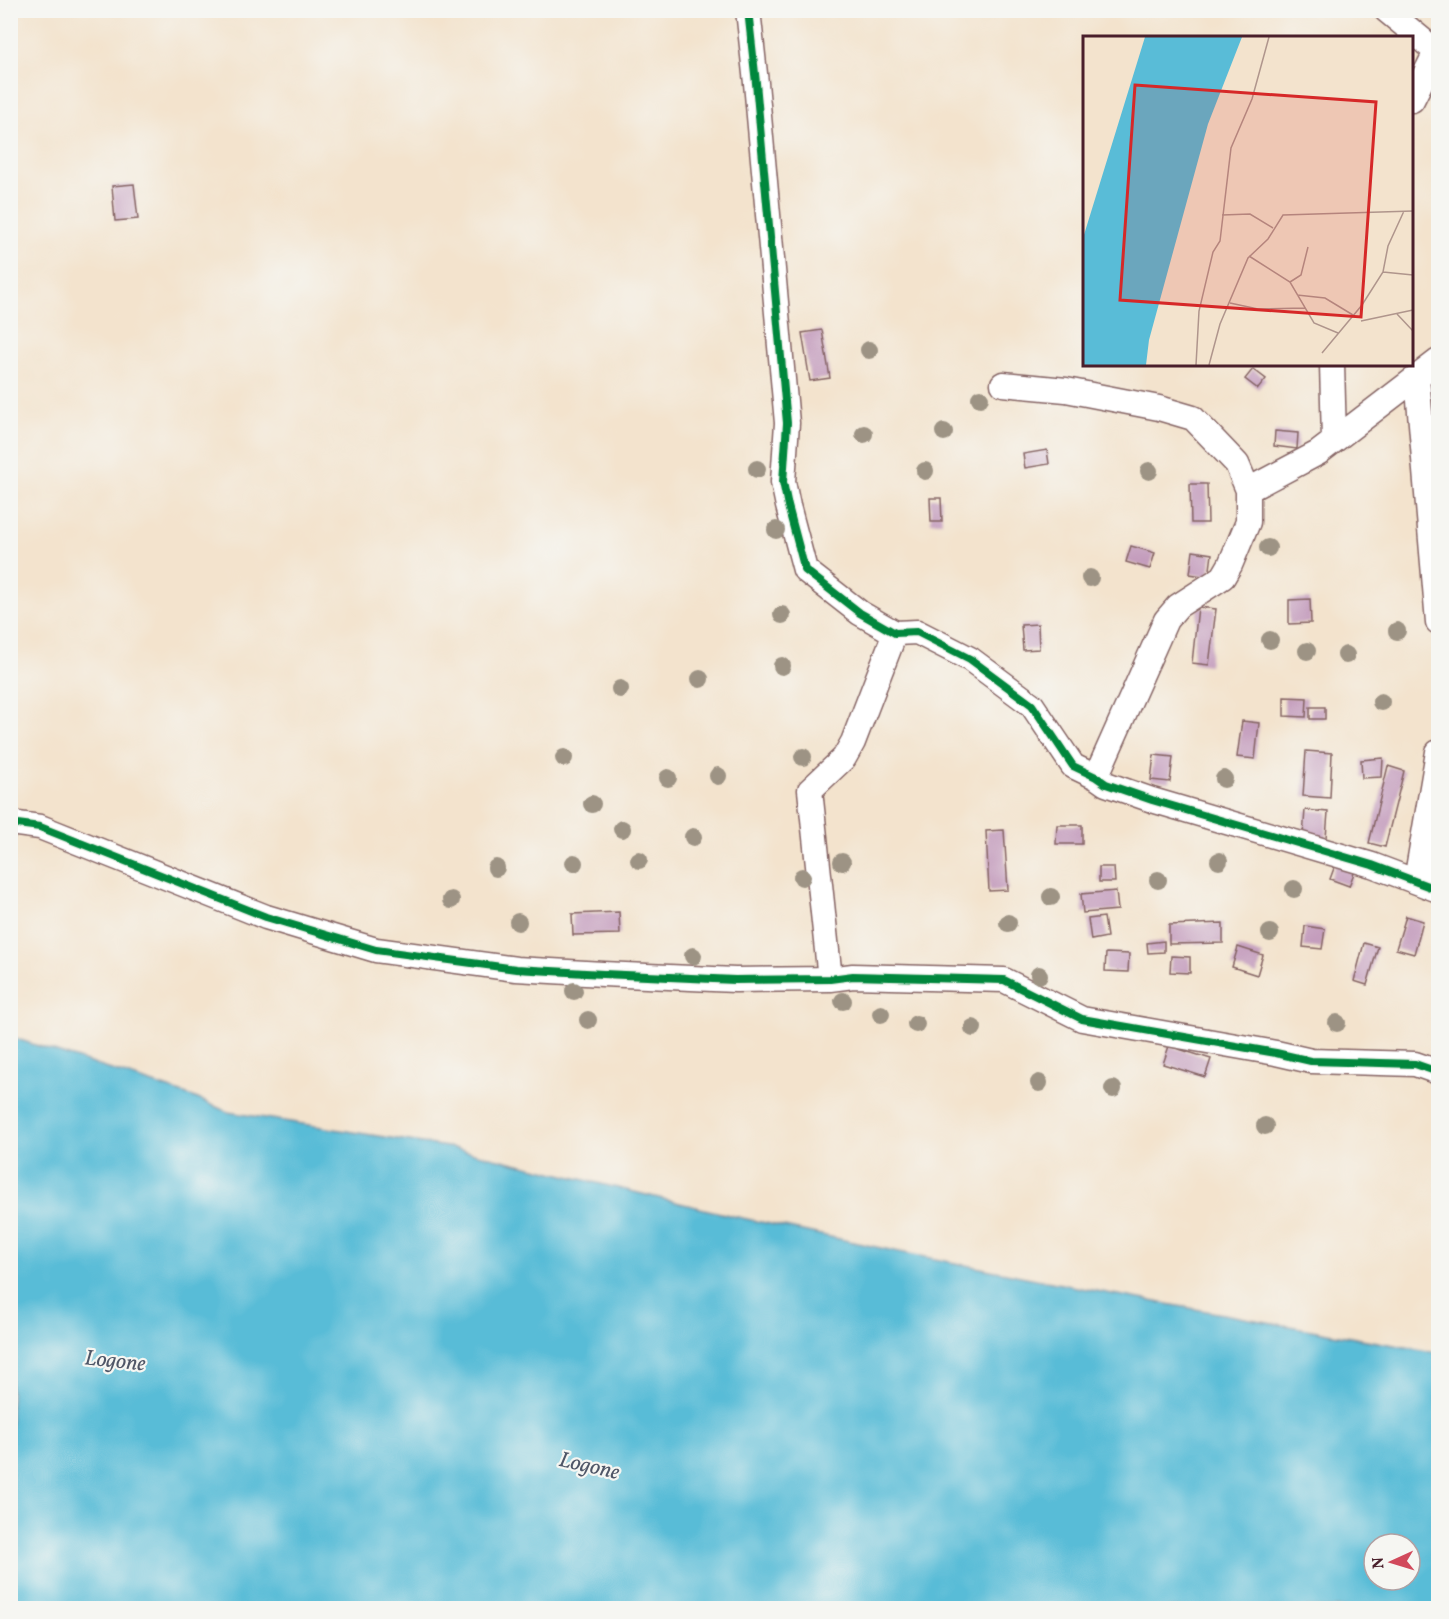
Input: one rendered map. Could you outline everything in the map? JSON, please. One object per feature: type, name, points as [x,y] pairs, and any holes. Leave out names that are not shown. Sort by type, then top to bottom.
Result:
[{"type":"street","points":[[748,10],[787,423],[783,482],[805,570],[860,613],[895,633],[917,632],[970,659],[1032,705],[1073,766],[1106,784],[1152,800],[1372,865],[1427,885],[1438,752]]},
{"type":"street","points":[[1386,10],[1437,52],[1413,98]]},
{"type":"street","points":[[1248,490],[1318,453],[1438,361]]},
{"type":"street","points":[[1332,366],[1334,440]]},
{"type":"street","points":[[1417,377],[1438,622]]},
{"type":"street","points":[[1003,384],[1066,390],[1159,408],[1193,418],[1237,464],[1248,490],[1248,522],[1230,565],[1223,577],[1178,606],[1166,620],[1095,777]]},
{"type":"street","points":[[830,979],[810,790],[844,759],[853,742],[895,633]]},
{"type":"street","points":[[10,823],[40,827],[267,918],[376,950],[516,969],[735,980],[830,979],[853,976],[1004,980],[1082,1019],[1311,1061],[1415,1064],[1438,1072]]},
{"type":"water","name":"Logone","points":[[11,1037],[193,1097],[228,1112],[453,1148],[733,1216],[899,1252],[1112,1294],[1438,1353],[1438,1608],[11,1608]]},
{"type":"building","points":[[134,184],[138,219],[115,221],[112,186]]},
{"type":"building","points":[[822,330],[830,378],[810,381],[802,333]]},
{"type":"building","points":[[1253,369],[1266,379],[1258,389],[1245,379]]},
{"type":"building","points":[[1275,431],[1298,433],[1297,449],[1274,446]]},
{"type":"building","points":[[1047,450],[1049,464],[1025,468],[1023,454]]},
{"type":"building","points":[[1190,484],[1207,484],[1208,523],[1191,523]]},
{"type":"building","points":[[930,498],[941,498],[942,522],[931,522]]},
{"type":"building","points":[[1131,546],[1155,553],[1150,569],[1126,562]]},
{"type":"building","points":[[1193,551],[1212,554],[1209,577],[1190,574]]},
{"type":"building","points":[[1310,599],[1311,623],[1289,624],[1289,600]]},
{"type":"building","points":[[1198,607],[1216,609],[1209,665],[1192,663]]},
{"type":"building","points":[[1038,624],[1039,649],[1023,650],[1021,625]]},
{"type":"building","points":[[1284,697],[1307,698],[1306,717],[1284,716]]},
{"type":"building","points":[[1310,707],[1325,707],[1325,719],[1310,719]]},
{"type":"building","points":[[1242,721],[1259,723],[1255,759],[1237,757]]},
{"type":"building","points":[[1306,751],[1332,753],[1330,798],[1303,796]]},
{"type":"building","points":[[1154,755],[1173,757],[1170,782],[1151,780]]},
{"type":"building","points":[[1383,758],[1382,777],[1362,778],[1361,760]]},
{"type":"building","points":[[1388,766],[1404,771],[1385,847],[1369,843]]},
{"type":"building","points":[[1305,810],[1328,812],[1326,838],[1303,836]]},
{"type":"building","points":[[1057,825],[1082,825],[1082,844],[1056,844]]},
{"type":"building","points":[[1004,830],[1008,890],[989,891],[986,831]]},
{"type":"building","points":[[1337,860],[1356,868],[1349,886],[1330,879]]},
{"type":"building","points":[[1099,867],[1114,867],[1115,882],[1099,882]]},
{"type":"building","points":[[1116,891],[1118,910],[1083,913],[1081,894]]},
{"type":"building","points":[[619,912],[620,934],[573,935],[572,914]]},
{"type":"building","points":[[1406,916],[1423,921],[1414,954],[1396,949]]},
{"type":"building","points":[[1104,917],[1107,937],[1091,940],[1088,919]]},
{"type":"building","points":[[1223,923],[1223,943],[1169,944],[1169,925]]},
{"type":"building","points":[[1305,926],[1325,929],[1322,949],[1303,947]]},
{"type":"building","points":[[1164,941],[1164,952],[1148,953],[1147,943]]},
{"type":"building","points":[[1364,943],[1378,947],[1367,985],[1354,981]]},
{"type":"building","points":[[1238,947],[1263,955],[1257,975],[1232,967]]},
{"type":"building","points":[[1106,953],[1129,954],[1128,972],[1105,971]]},
{"type":"building","points":[[1171,956],[1190,957],[1190,973],[1170,972]]},
{"type":"building","points":[[1169,1046],[1211,1059],[1205,1077],[1163,1064]]},
{"type":"cycle path","points":[[748,10],[787,423],[783,482],[805,570],[860,613],[895,633],[917,632],[970,659],[1032,705],[1073,766],[1106,784],[1152,800],[1372,865],[1438,890]]},
{"type":"cycle path","points":[[10,823],[40,827],[266,917],[376,950],[516,969],[603,974],[735,980],[830,979],[853,976],[1004,980],[1082,1019],[1311,1061],[1415,1064],[1438,1072]]}]
